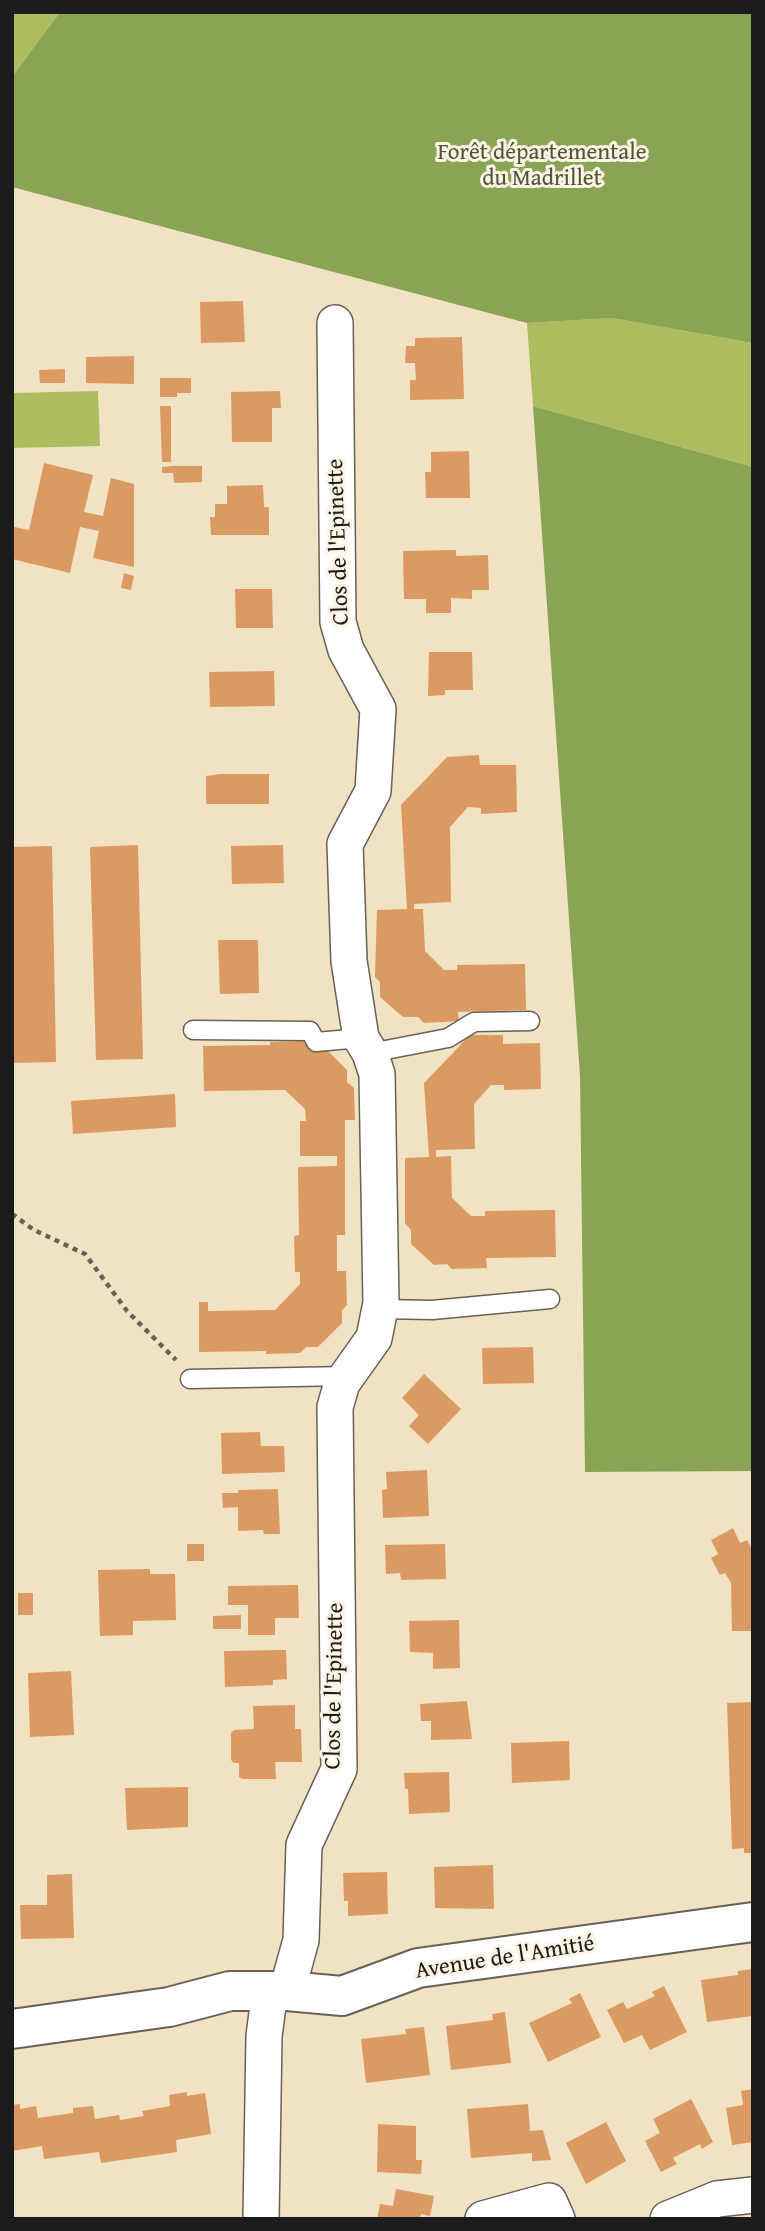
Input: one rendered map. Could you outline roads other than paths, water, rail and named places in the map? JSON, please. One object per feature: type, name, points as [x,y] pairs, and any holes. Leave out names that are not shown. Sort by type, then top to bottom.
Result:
[{"type":"street","name":"Clos de l'Epinette","points":[[261,2219],[264,2036],[279,1991],[302,1940],[304,1845],[339,1769],[335,1407],[342,1383],[374,1338],[380,1309],[377,1074],[366,1046],[349,961],[345,844],[373,791],[378,709],[346,650],[338,622],[335,323]]},
{"type":"street","name":"Avenue de l'Amitié","points":[[12,2029],[169,2007],[230,1991],[279,1991],[342,1996],[418,1968],[753,1922]]},
{"type":"street","points":[[671,2218],[717,2199],[753,2195]]},
{"type":"street","points":[[483,2219],[549,2201],[557,2219]]},
{"type":"lane","points":[[193,1030],[310,1031],[316,1042],[366,1046],[448,1038],[474,1022],[530,1021]]},
{"type":"lane","points":[[380,1309],[432,1310],[550,1299]]},
{"type":"lane","points":[[190,1380],[347,1376]]},
{"type":"park label","name":"Forêt départementale du Madrillet","points":[[542,166]]}]
